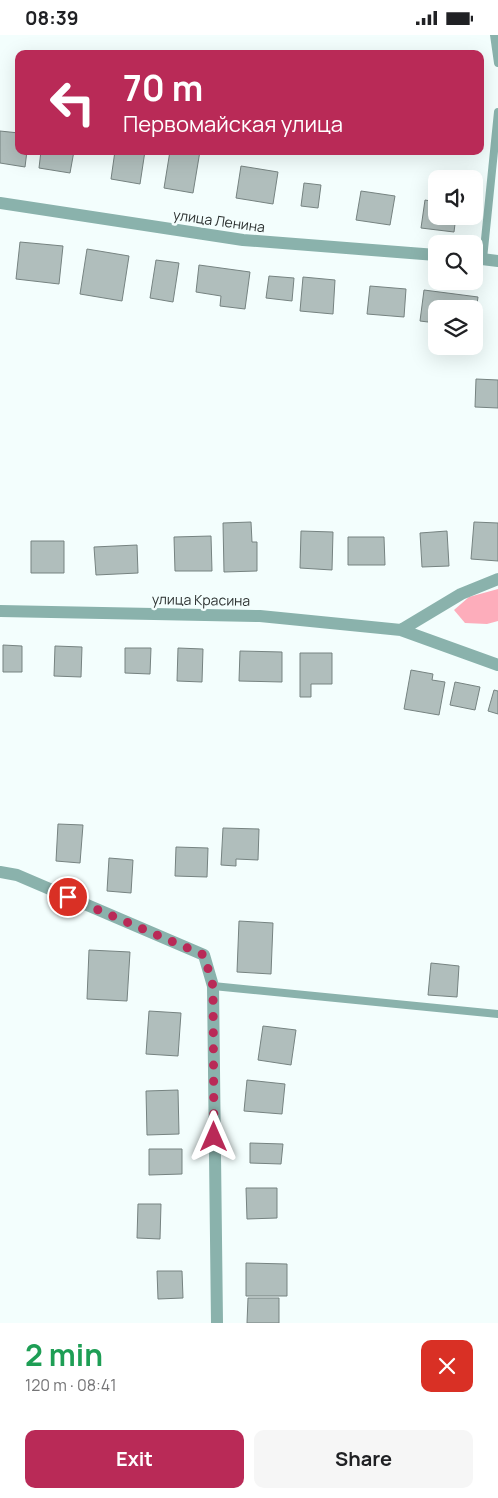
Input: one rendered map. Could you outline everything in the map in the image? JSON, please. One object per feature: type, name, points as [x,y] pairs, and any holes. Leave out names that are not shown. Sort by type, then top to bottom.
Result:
[{"type":"street","name":"улица Ленина","points":[[0,203],[243,240],[428,254]]},
{"type":"street","points":[[483,260],[498,261]]},
{"type":"street","points":[[401,630],[461,593],[498,579]]},
{"type":"street","name":"улица Красина","points":[[0,611],[260,616],[401,630],[498,665]]},
{"type":"street","points":[[0,872],[17,875],[204,955],[213,986],[216,1323]]},
{"type":"lane","points":[[494,35],[498,63]]},
{"type":"lane","points":[[481,235],[498,113]]},
{"type":"lane","points":[[213,986],[498,1015]]},
{"type":"shaded area","points":[[498,589],[498,621],[487,624],[465,623],[454,610],[469,597]]},
{"type":"building","points":[[0,131],[15,133],[15,155],[26,155],[25,167],[0,163]]},
{"type":"building","points":[[41,155],[73,155],[70,173],[39,168]]},
{"type":"building","points":[[114,155],[144,155],[140,184],[111,179]]},
{"type":"building","points":[[169,155],[199,155],[193,193],[164,188]]},
{"type":"building","points":[[241,166],[278,172],[273,204],[236,198]]},
{"type":"building","points":[[304,183],[321,185],[318,208],[301,206]]},
{"type":"building","points":[[361,191],[395,196],[390,225],[356,220]]},
{"type":"building","points":[[425,200],[428,201],[428,225],[455,225],[454,232],[421,228]]},
{"type":"building","points":[[20,242],[63,246],[59,284],[16,279]]},
{"type":"building","points":[[87,249],[129,256],[122,301],[80,294]]},
{"type":"building","points":[[156,260],[179,263],[173,302],[150,298]]},
{"type":"building","points":[[199,265],[250,272],[245,309],[220,306],[221,296],[196,292]]},
{"type":"building","points":[[269,276],[294,278],[292,301],[266,298]]},
{"type":"building","points":[[303,277],[335,280],[333,314],[300,311]]},
{"type":"building","points":[[370,286],[406,289],[404,317],[367,314]]},
{"type":"building","points":[[424,290],[478,297],[478,300],[428,300],[428,322],[420,321]]},
{"type":"building","points":[[476,379],[498,380],[498,408],[475,407]]},
{"type":"building","points":[[251,522],[252,542],[257,542],[257,571],[224,572],[223,523]]},
{"type":"building","points":[[474,522],[498,523],[498,561],[471,559]]},
{"type":"building","points":[[301,531],[333,532],[332,570],[300,568]]},
{"type":"building","points":[[447,531],[449,566],[422,567],[420,533]]},
{"type":"building","points":[[211,536],[212,571],[175,571],[174,537]]},
{"type":"building","points":[[348,537],[384,537],[385,565],[348,565]]},
{"type":"building","points":[[31,541],[64,541],[64,573],[31,573]]},
{"type":"building","points":[[137,545],[138,573],[96,575],[94,547]]},
{"type":"building","points":[[3,645],[22,646],[22,672],[3,672]]},
{"type":"building","points":[[55,646],[82,647],[81,677],[54,676]]},
{"type":"building","points":[[125,648],[151,648],[150,674],[125,673]]},
{"type":"building","points":[[178,648],[203,649],[202,682],[177,681]]},
{"type":"building","points":[[240,651],[282,652],[282,682],[239,681]]},
{"type":"building","points":[[300,653],[332,653],[332,684],[311,684],[311,697],[300,697]]},
{"type":"building","points":[[411,670],[433,674],[432,680],[445,682],[439,715],[404,709]]},
{"type":"building","points":[[455,682],[480,687],[475,710],[450,705]]},
{"type":"building","points":[[494,690],[498,691],[498,714],[488,711]]},
{"type":"building","points":[[58,824],[83,825],[80,863],[56,861]]},
{"type":"building","points":[[223,828],[259,829],[258,860],[236,859],[236,866],[221,865]]},
{"type":"building","points":[[176,847],[208,848],[207,877],[175,876]]},
{"type":"building","points":[[109,858],[133,860],[131,893],[107,891]]},
{"type":"building","points":[[239,921],[273,923],[271,974],[237,972]]},
{"type":"building","points":[[89,950],[130,952],[127,1001],[87,999]]},
{"type":"building","points":[[431,963],[459,966],[457,997],[428,995]]},
{"type":"building","points":[[149,1011],[181,1013],[178,1056],[146,1054]]},
{"type":"building","points":[[263,1026],[296,1030],[291,1065],[258,1060]]},
{"type":"building","points":[[247,1080],[285,1084],[282,1114],[244,1111]]},
{"type":"building","points":[[178,1090],[179,1134],[147,1135],[146,1091]]},
{"type":"building","points":[[250,1143],[283,1144],[281,1164],[250,1163]]},
{"type":"building","points":[[149,1149],[182,1149],[182,1174],[149,1175]]},
{"type":"building","points":[[246,1188],[277,1188],[277,1218],[247,1219]]},
{"type":"building","points":[[138,1204],[161,1204],[160,1239],[137,1238]]},
{"type":"building","points":[[246,1263],[287,1264],[287,1296],[246,1296]]},
{"type":"building","points":[[157,1271],[182,1271],[183,1298],[158,1299]]},
{"type":"building","points":[[248,1298],[279,1298],[279,1323],[247,1323]]},
{"type":"route","points":[[68,897],[204,955],[213,986],[214,1137]]}]
